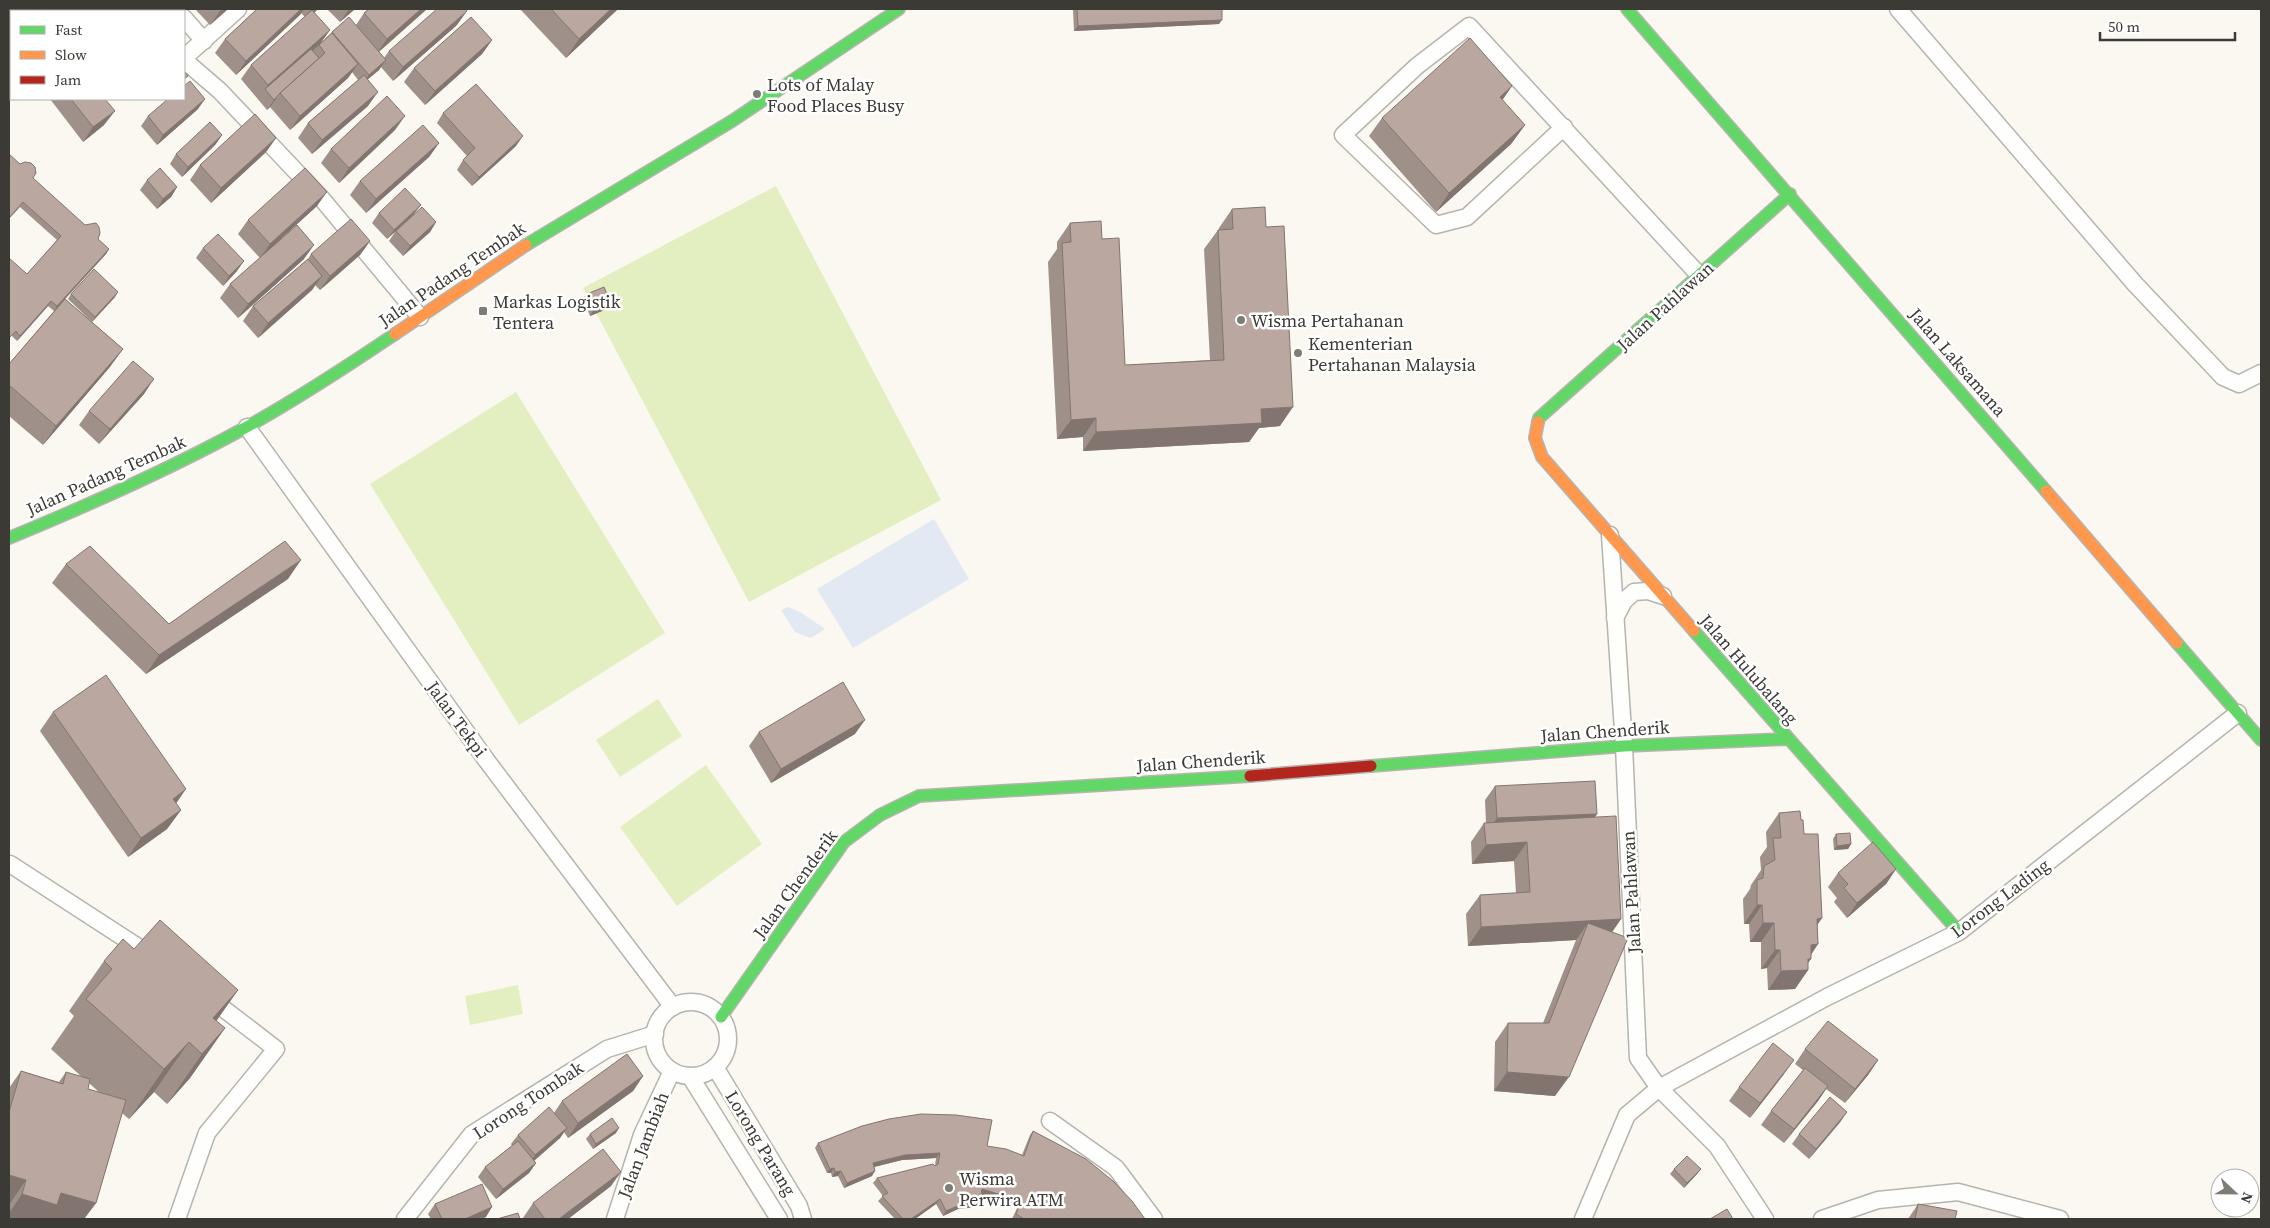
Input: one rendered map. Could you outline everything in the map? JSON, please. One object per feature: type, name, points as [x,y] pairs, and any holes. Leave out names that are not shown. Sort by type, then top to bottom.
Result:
[{"type":"street","points":[[185,58],[238,9]]},
{"type":"street","name":"Jalan Padang Tembak","points":[[9,538],[170,468],[247,427],[420,317],[529,243],[634,178],[709,135],[899,9]]},
{"type":"street","name":"Jalan Laksamana","points":[[1627,9],[1790,194],[2261,740]]},
{"type":"street","points":[[1898,9],[2135,284],[2224,377],[2239,384],[2261,373]]},
{"type":"street","points":[[185,19],[204,41]]},
{"type":"street","points":[[1564,127],[1467,217],[1436,225],[1343,135],[1417,66],[1469,26],[1564,127],[1699,275]]},
{"type":"street","points":[[185,60],[220,91],[296,170],[420,317]]},
{"type":"street","name":"Jalan Pahlawan","points":[[1539,418],[1790,194]]},
{"type":"street","name":"Jalan Hulubalang","points":[[1539,418],[1534,438],[1542,457],[1787,739],[1959,932]]},
{"type":"street","name":"Jalan Tekpi","points":[[247,427],[487,761],[673,1007]]},
{"type":"street","name":"Jalan Pahlawan","points":[[1610,535],[1624,746],[1638,1058],[1659,1088],[1717,1146],[1765,1219]]},
{"type":"street","points":[[1615,618],[1624,601],[1634,592],[1648,591],[1663,596]]},
{"type":"street","name":"Lorong Lading","points":[[1659,1088],[1827,997],[1959,932],[2238,713]]},
{"type":"street","name":"Jalan Chenderik","points":[[721,1017],[844,842],[870,820],[896,804],[919,796],[1212,779],[1624,746],[1787,739]]},
{"type":"street","points":[[9,865],[166,966]]},
{"type":"street","points":[[177,1219],[207,1133],[276,1049],[198,989]]},
{"type":"street","points":[[694,1002],[714,1010],[721,1017],[726,1027],[727,1043],[722,1059],[707,1072],[690,1076],[672,1071],[658,1055],[655,1034],[664,1014],[673,1007],[694,1002]]},
{"type":"street","name":"Lorong Tombak","points":[[406,1219],[472,1134],[607,1049],[655,1034]]},
{"type":"street","name":"Lorong Parang","points":[[715,1067],[799,1206],[803,1219]]},
{"type":"street","name":"Jalan Jambiah","points":[[615,1219],[642,1135],[672,1071]]},
{"type":"street","name":"Lorong Parang","points":[[690,1076],[779,1219]]},
{"type":"street","points":[[1583,1219],[1627,1115],[1659,1088]]},
{"type":"street","points":[[1050,1121],[1116,1168],[1154,1219]]},
{"type":"street","points":[[1822,1219],[1878,1200],[1958,1192],[2060,1219]]},
{"type":"green space","points":[[776,186],[941,500],[749,602],[583,288]]},
{"type":"green space","points":[[516,392],[665,633],[519,725],[370,484]]},
{"type":"green space","points":[[658,699],[682,736],[620,777],[596,740]]},
{"type":"green space","points":[[706,765],[762,844],[677,906],[620,827]]},
{"type":"green space","points":[[518,985],[523,1014],[470,1025],[465,996]]},
{"type":"shaded area","points":[[934,519],[969,579],[853,648],[817,589]]},
{"type":"shaded area","points":[[788,607],[800,612],[825,629],[811,638],[795,632],[781,610]]},
{"type":"building","points":[[144,9],[145,10],[124,10]]},
{"type":"building","points":[[257,9],[301,9],[246,61],[225,39]]},
{"type":"building","points":[[369,9],[421,9],[387,39],[364,13]]},
{"type":"building","points":[[437,9],[466,9],[467,11],[403,67],[389,51]]},
{"type":"building","points":[[551,9],[611,9],[579,39]]},
{"type":"building","points":[[1077,9],[1222,9],[1222,20],[1078,26]]},
{"type":"building","points":[[312,10],[330,30],[268,85],[251,65]]},
{"type":"building","points":[[349,17],[386,60],[369,75],[332,32]]},
{"type":"building","points":[[471,17],[492,40],[435,91],[414,68]]},
{"type":"building","points":[[332,33],[358,64],[300,116],[280,93],[325,53],[319,45]]},
{"type":"building","points":[[1470,38],[1512,86],[1500,97],[1525,125],[1449,193],[1382,118]]},
{"type":"building","points":[[311,49],[319,58],[274,100],[265,89]]},
{"type":"building","points":[[364,75],[378,92],[322,140],[308,123]]},
{"type":"building","points":[[190,81],[205,99],[163,135],[148,116],[167,100],[185,100],[185,85]]},
{"type":"building","points":[[476,84],[523,136],[479,177],[463,160],[475,148],[443,113]]},
{"type":"building","points":[[387,96],[405,116],[349,168],[331,149]]},
{"type":"building","points":[[72,100],[106,100],[115,111],[93,127]]},
{"type":"building","points":[[255,114],[276,138],[221,188],[200,165]]},
{"type":"building","points":[[210,122],[222,135],[188,167],[176,154]]},
{"type":"building","points":[[423,125],[439,143],[376,199],[360,181]]},
{"type":"building","points":[[10,155],[20,164],[25,162],[31,163],[35,167],[36,173],[33,178],[85,225],[96,223],[100,233],[98,239],[109,249],[57,306],[51,301],[20,336],[16,331],[9,338],[9,258],[27,274],[61,236],[23,202],[9,218]]},
{"type":"building","points":[[160,168],[177,187],[163,199],[147,180]]},
{"type":"building","points":[[305,168],[327,192],[270,244],[248,220]]},
{"type":"building","points":[[405,188],[421,205],[394,230],[379,213]]},
{"type":"building","points":[[422,207],[436,222],[410,246],[396,231]]},
{"type":"building","name":"Wisma Pertahanan","points":[[1265,207],[1266,227],[1284,226],[1293,407],[1261,409],[1262,423],[1096,432],[1096,418],[1071,420],[1062,243],[1071,242],[1070,223],[1101,221],[1102,239],[1119,238],[1125,365],[1224,360],[1218,230],[1233,229],[1232,209]]},
{"type":"building","points":[[351,219],[370,241],[330,276],[311,254]]},
{"type":"building","points":[[297,225],[314,245],[248,304],[230,284]]},
{"type":"building","points":[[218,234],[244,261],[229,276],[203,248]]},
{"type":"building","points":[[308,259],[322,276],[268,323],[253,306]]},
{"type":"building","points":[[94,269],[118,292],[95,317],[71,294]]},
{"type":"building","points":[[604,287],[611,304],[593,311],[587,294]]},
{"type":"building","points":[[65,299],[123,349],[56,426],[9,385],[9,364]]},
{"type":"building","points":[[133,361],[154,379],[110,429],[89,411]]},
{"type":"building","points":[[285,541],[301,560],[159,655],[66,564],[90,546],[169,624]]},
{"type":"building","points":[[106,675],[186,789],[173,799],[181,810],[141,838],[53,712]]},
{"type":"building","points":[[843,682],[865,720],[781,769],[759,732]]},
{"type":"building","points":[[1595,781],[1597,814],[1497,818],[1495,786]]},
{"type":"building","points":[[1800,811],[1804,834],[1818,834],[1822,918],[1817,919],[1818,944],[1811,945],[1811,959],[1808,959],[1808,970],[1781,971],[1780,950],[1775,950],[1774,923],[1763,923],[1762,905],[1757,905],[1757,880],[1763,878],[1764,866],[1775,860],[1773,838],[1781,838],[1779,813]]},
{"type":"building","points":[[1616,816],[1621,919],[1481,927],[1480,895],[1530,892],[1527,842],[1486,845],[1484,823]]},
{"type":"building","points":[[1850,833],[1851,844],[1837,846],[1836,834]]},
{"type":"building","points":[[1873,842],[1896,869],[1857,903],[1844,888],[1848,884],[1838,873]]},
{"type":"building","points":[[160,920],[238,990],[213,1018],[225,1028],[202,1054],[189,1042],[164,1069],[86,999],[112,969],[104,961],[123,939],[134,949]]},
{"type":"building","points":[[1588,923],[1628,938],[1569,1077],[1507,1072],[1508,1023],[1549,1023]]},
{"type":"building","points":[[1828,1021],[1878,1060],[1855,1089],[1805,1049]]},
{"type":"building","points":[[1773,1043],[1794,1060],[1760,1103],[1739,1087]]},
{"type":"building","points":[[627,1054],[643,1076],[578,1123],[562,1101]]},
{"type":"building","points":[[1805,1068],[1828,1086],[1794,1129],[1771,1111]]},
{"type":"building","points":[[21,1071],[63,1084],[66,1072],[90,1079],[88,1089],[126,1100],[96,1203],[61,1193],[57,1205],[22,1194],[26,1180],[9,1175],[9,1112]]},
{"type":"building","points":[[1830,1097],[1847,1112],[1816,1149],[1799,1134]]},
{"type":"building","points":[[549,1107],[567,1128],[535,1155],[518,1135]]},
{"type":"building","points":[[921,1114],[956,1115],[992,1120],[987,1146],[1006,1149],[1024,1156],[1033,1131],[1086,1159],[1113,1181],[1132,1201],[1145,1219],[1024,1219],[1016,1214],[1021,1201],[982,1189],[980,1202],[962,1204],[946,1211],[940,1199],[911,1219],[903,1219],[882,1196],[888,1193],[877,1178],[933,1164],[935,1166],[938,1164],[940,1153],[905,1155],[873,1163],[875,1171],[847,1183],[841,1171],[835,1172],[834,1168],[830,1169],[818,1143],[862,1126]]},
{"type":"building","points":[[612,1118],[619,1128],[596,1144],[590,1134]]},
{"type":"building","points":[[518,1141],[536,1163],[503,1189],[485,1167]]},
{"type":"building","points":[[603,1149],[621,1172],[559,1219],[545,1219],[533,1203]]},
{"type":"building","points":[[1687,1156],[1701,1169],[1687,1183],[1674,1169]]},
{"type":"building","points":[[482,1184],[492,1207],[465,1219],[442,1219],[435,1204]]},
{"type":"building","points":[[1918,1204],[1957,1211],[1955,1219],[1915,1219]]},
{"type":"building","points":[[1727,1209],[1733,1219],[1710,1219]]},
{"type":"building","points":[[518,1213],[520,1219],[497,1219]]},
{"type":"traffic: fast","points":[[526,245],[732,121],[899,9]]},
{"type":"traffic: fast","points":[[1627,9],[2046,491]]},
{"type":"traffic: fast","points":[[1538,422],[1539,418],[1790,194]]},
{"type":"traffic: fast","points":[[9,538],[69,513],[215,444],[301,395],[395,334]]},
{"type":"traffic: fast","points":[[1694,631],[1959,932]]},
{"type":"traffic: fast","points":[[2177,643],[2261,740]]},
{"type":"traffic: fast","points":[[1371,766],[1624,746],[1787,739]]},
{"type":"traffic: fast","points":[[721,1017],[844,842],[880,815],[919,796],[1250,776]]},
{"type":"traffic: slow","points":[[395,334],[526,245]]},
{"type":"traffic: slow","points":[[1538,422],[1535,438],[1542,457],[1694,631]]},
{"type":"traffic: slow","points":[[2046,491],[2177,643]]},
{"type":"traffic: jam","points":[[1250,776],[1371,766]]},
{"type":"place","name":"Lots of Malay Food Places Busy","points":[[757,94]]},
{"type":"place","name":"Markas Logistik Tentera","points":[[483,311]]},
{"type":"place","name":"Wisma Pertahanan","points":[[1241,320]]},
{"type":"place","name":"Kementerian Pertahanan Malaysia","points":[[1298,353]]},
{"type":"place","name":"Wisma Perwira ATM","points":[[949,1188]]}]
